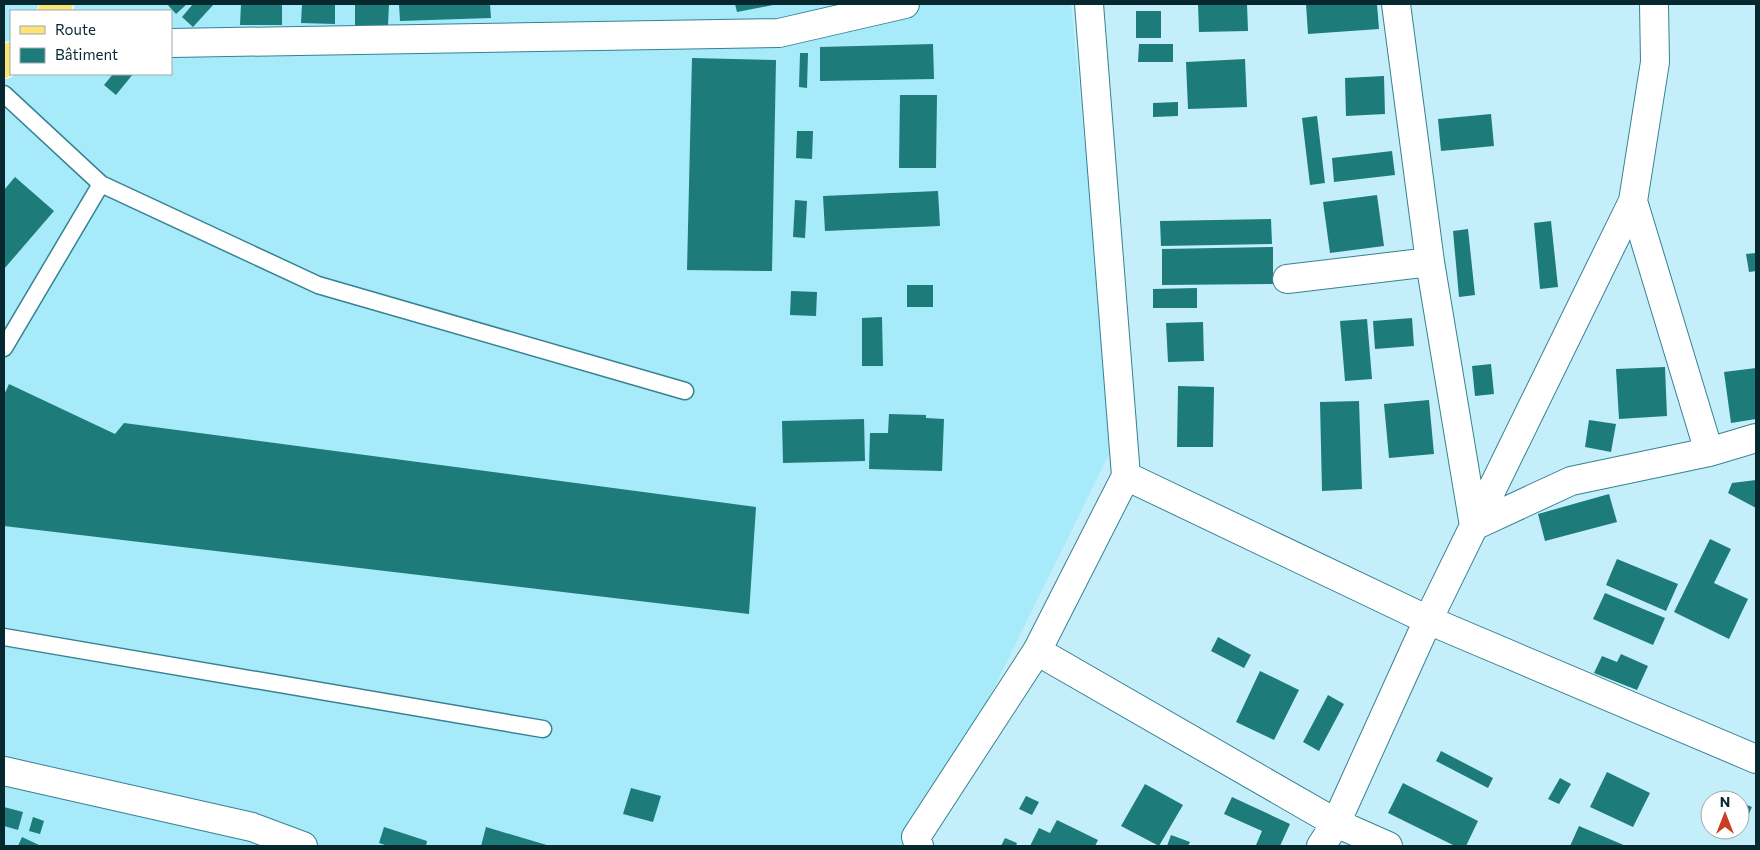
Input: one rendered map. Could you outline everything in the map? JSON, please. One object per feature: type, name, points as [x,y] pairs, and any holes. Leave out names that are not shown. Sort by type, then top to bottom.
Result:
[{"type":"street","points":[[172,43],[779,34],[905,4]]},
{"type":"street","points":[[919,846],[916,837],[1037,651],[1126,476],[1089,4]]},
{"type":"street","points":[[1396,4],[1430,262],[1474,526]]},
{"type":"street","points":[[1321,846],[1336,823],[1428,620],[1632,202],[1655,62],[1654,4]]},
{"type":"street","points":[[1632,202],[1709,452]]},
{"type":"street","points":[[1287,279],[1430,262]]},
{"type":"street","points":[[1474,526],[1571,481],[1709,452],[1756,438]]},
{"type":"street","points":[[1126,476],[1428,620],[1756,759]]},
{"type":"street","points":[[1037,651],[1336,823],[1388,846]]},
{"type":"street","points":[[4,771],[249,837],[303,846]]},
{"type":"lane","points":[[4,94],[101,184],[318,284],[685,391]]},
{"type":"lane","points":[[4,348],[101,184]]},
{"type":"lane","points":[[4,637],[544,729]]},
{"type":"shaded area","points":[[4,4],[1071,4],[1114,444],[919,840],[929,846],[4,846]]},
{"type":"building","points":[[167,4],[187,4],[176,14]]},
{"type":"building","points":[[193,4],[214,4],[193,27],[182,17]]},
{"type":"building","points":[[241,4],[282,4],[282,25],[240,25]]},
{"type":"building","points":[[302,4],[335,4],[335,24],[301,23]]},
{"type":"building","points":[[355,4],[389,4],[388,26],[355,25]]},
{"type":"building","points":[[399,4],[490,4],[491,18],[400,21]]},
{"type":"building","points":[[735,4],[773,4],[773,5],[737,12]]},
{"type":"building","points":[[1198,4],[1247,4],[1248,31],[1199,32]]},
{"type":"building","points":[[1306,4],[1377,4],[1379,29],[1308,34]]},
{"type":"building","points":[[1136,11],[1161,11],[1161,38],[1136,38]]},
{"type":"building","points":[[933,44],[934,79],[820,81],[820,47]]},
{"type":"building","points":[[1139,44],[1173,44],[1173,62],[1138,62]]},
{"type":"building","points":[[800,53],[808,53],[807,88],[799,87]]},
{"type":"building","points":[[692,58],[776,60],[772,271],[687,270]]},
{"type":"building","points":[[1245,59],[1247,107],[1188,109],[1186,62]]},
{"type":"building","points":[[112,75],[132,75],[116,95],[104,85]]},
{"type":"building","points":[[1384,76],[1385,114],[1346,116],[1345,78]]},
{"type":"building","points":[[900,95],[937,95],[936,168],[899,168]]},
{"type":"building","points":[[1178,102],[1178,116],[1153,117],[1153,103]]},
{"type":"building","points":[[1491,114],[1494,146],[1441,151],[1438,119]]},
{"type":"building","points":[[1317,116],[1325,183],[1310,185],[1302,118]]},
{"type":"building","points":[[797,131],[813,131],[812,159],[796,158]]},
{"type":"building","points":[[1392,151],[1395,175],[1334,182],[1332,158]]},
{"type":"building","points":[[15,177],[54,211],[4,269],[4,190]]},
{"type":"building","points":[[938,191],[940,226],[825,231],[823,196]]},
{"type":"building","points":[[1377,195],[1384,246],[1330,253],[1323,202]]},
{"type":"building","points":[[795,200],[807,201],[805,238],[793,237]]},
{"type":"building","points":[[1271,219],[1272,244],[1161,246],[1160,221]]},
{"type":"building","points":[[1551,221],[1558,287],[1540,289],[1534,223]]},
{"type":"building","points":[[1468,229],[1475,295],[1459,297],[1453,231]]},
{"type":"building","points":[[1273,247],[1273,284],[1162,285],[1162,249]]},
{"type":"building","points":[[1756,253],[1756,271],[1749,272],[1746,254]]},
{"type":"building","points":[[907,285],[933,285],[933,307],[907,307]]},
{"type":"building","points":[[1197,288],[1197,308],[1153,308],[1153,289]]},
{"type":"building","points":[[791,291],[817,292],[816,316],[790,315]]},
{"type":"building","points":[[882,317],[883,366],[862,366],[862,318]]},
{"type":"building","points":[[1412,318],[1414,346],[1375,349],[1373,321]]},
{"type":"building","points":[[1367,319],[1372,379],[1345,381],[1340,321]]},
{"type":"building","points":[[1203,322],[1204,361],[1168,362],[1166,323]]},
{"type":"building","points":[[1491,364],[1494,394],[1475,396],[1472,366]]},
{"type":"building","points":[[1665,367],[1667,416],[1619,419],[1616,369]]},
{"type":"building","points":[[1756,368],[1756,419],[1731,423],[1724,372]]},
{"type":"building","points":[[9,384],[115,434],[124,423],[756,507],[749,614],[4,526],[4,395]]},
{"type":"building","points":[[1178,386],[1214,387],[1213,447],[1177,447]]},
{"type":"building","points":[[1429,400],[1434,454],[1389,458],[1384,404]]},
{"type":"building","points":[[1359,401],[1362,489],[1322,491],[1320,402]]},
{"type":"building","points":[[889,414],[926,415],[926,418],[944,419],[942,471],[869,469],[870,433],[888,433]]},
{"type":"building","points":[[864,419],[865,461],[783,463],[782,421]]},
{"type":"building","points":[[1589,420],[1616,424],[1611,452],[1585,447]]},
{"type":"building","points":[[1756,480],[1756,508],[1728,493],[1732,483]]},
{"type":"building","points":[[1609,494],[1617,522],[1545,541],[1538,514]]},
{"type":"building","points":[[1710,539],[1731,549],[1714,583],[1748,599],[1729,639],[1674,612]]},
{"type":"building","points":[[1617,559],[1678,584],[1666,611],[1606,585]]},
{"type":"building","points":[[1605,593],[1665,618],[1653,645],[1593,619]]},
{"type":"building","points":[[1218,637],[1251,655],[1244,668],[1211,651]]},
{"type":"building","points":[[1621,654],[1648,666],[1637,690],[1594,673],[1602,656],[1617,662]]},
{"type":"building","points":[[1260,671],[1299,690],[1274,740],[1236,722]]},
{"type":"building","points":[[1328,695],[1344,704],[1319,751],[1303,742]]},
{"type":"building","points":[[1441,751],[1493,778],[1488,788],[1436,761]]},
{"type":"building","points":[[1607,772],[1650,793],[1633,827],[1590,807]]},
{"type":"building","points":[[1560,778],[1571,784],[1559,804],[1548,799]]},
{"type":"building","points":[[1403,783],[1478,821],[1466,846],[1455,846],[1388,813]]},
{"type":"building","points":[[1145,784],[1183,805],[1159,846],[1121,826]]},
{"type":"building","points":[[631,788],[661,796],[653,822],[623,814]]},
{"type":"building","points":[[1026,796],[1039,802],[1032,815],[1019,809]]},
{"type":"building","points":[[1232,797],[1290,824],[1280,846],[1256,845],[1262,831],[1224,814]]},
{"type":"building","points":[[4,807],[23,812],[18,830],[4,826]]},
{"type":"building","points":[[33,817],[44,821],[40,834],[29,831]]},
{"type":"building","points":[[1057,820],[1098,840],[1095,846],[1030,846],[1039,828],[1050,833]]},
{"type":"building","points":[[1579,826],[1626,846],[1570,846]]},
{"type":"building","points":[[384,827],[427,841],[426,846],[388,846],[379,843]]},
{"type":"building","points":[[486,827],[550,846],[481,846]]},
{"type":"building","points":[[1171,835],[1190,842],[1188,846],[1167,846]]},
{"type":"building","points":[[22,837],[39,845],[18,846]]},
{"type":"building","points":[[1005,838],[1017,843],[1016,846],[1001,846]]}]
